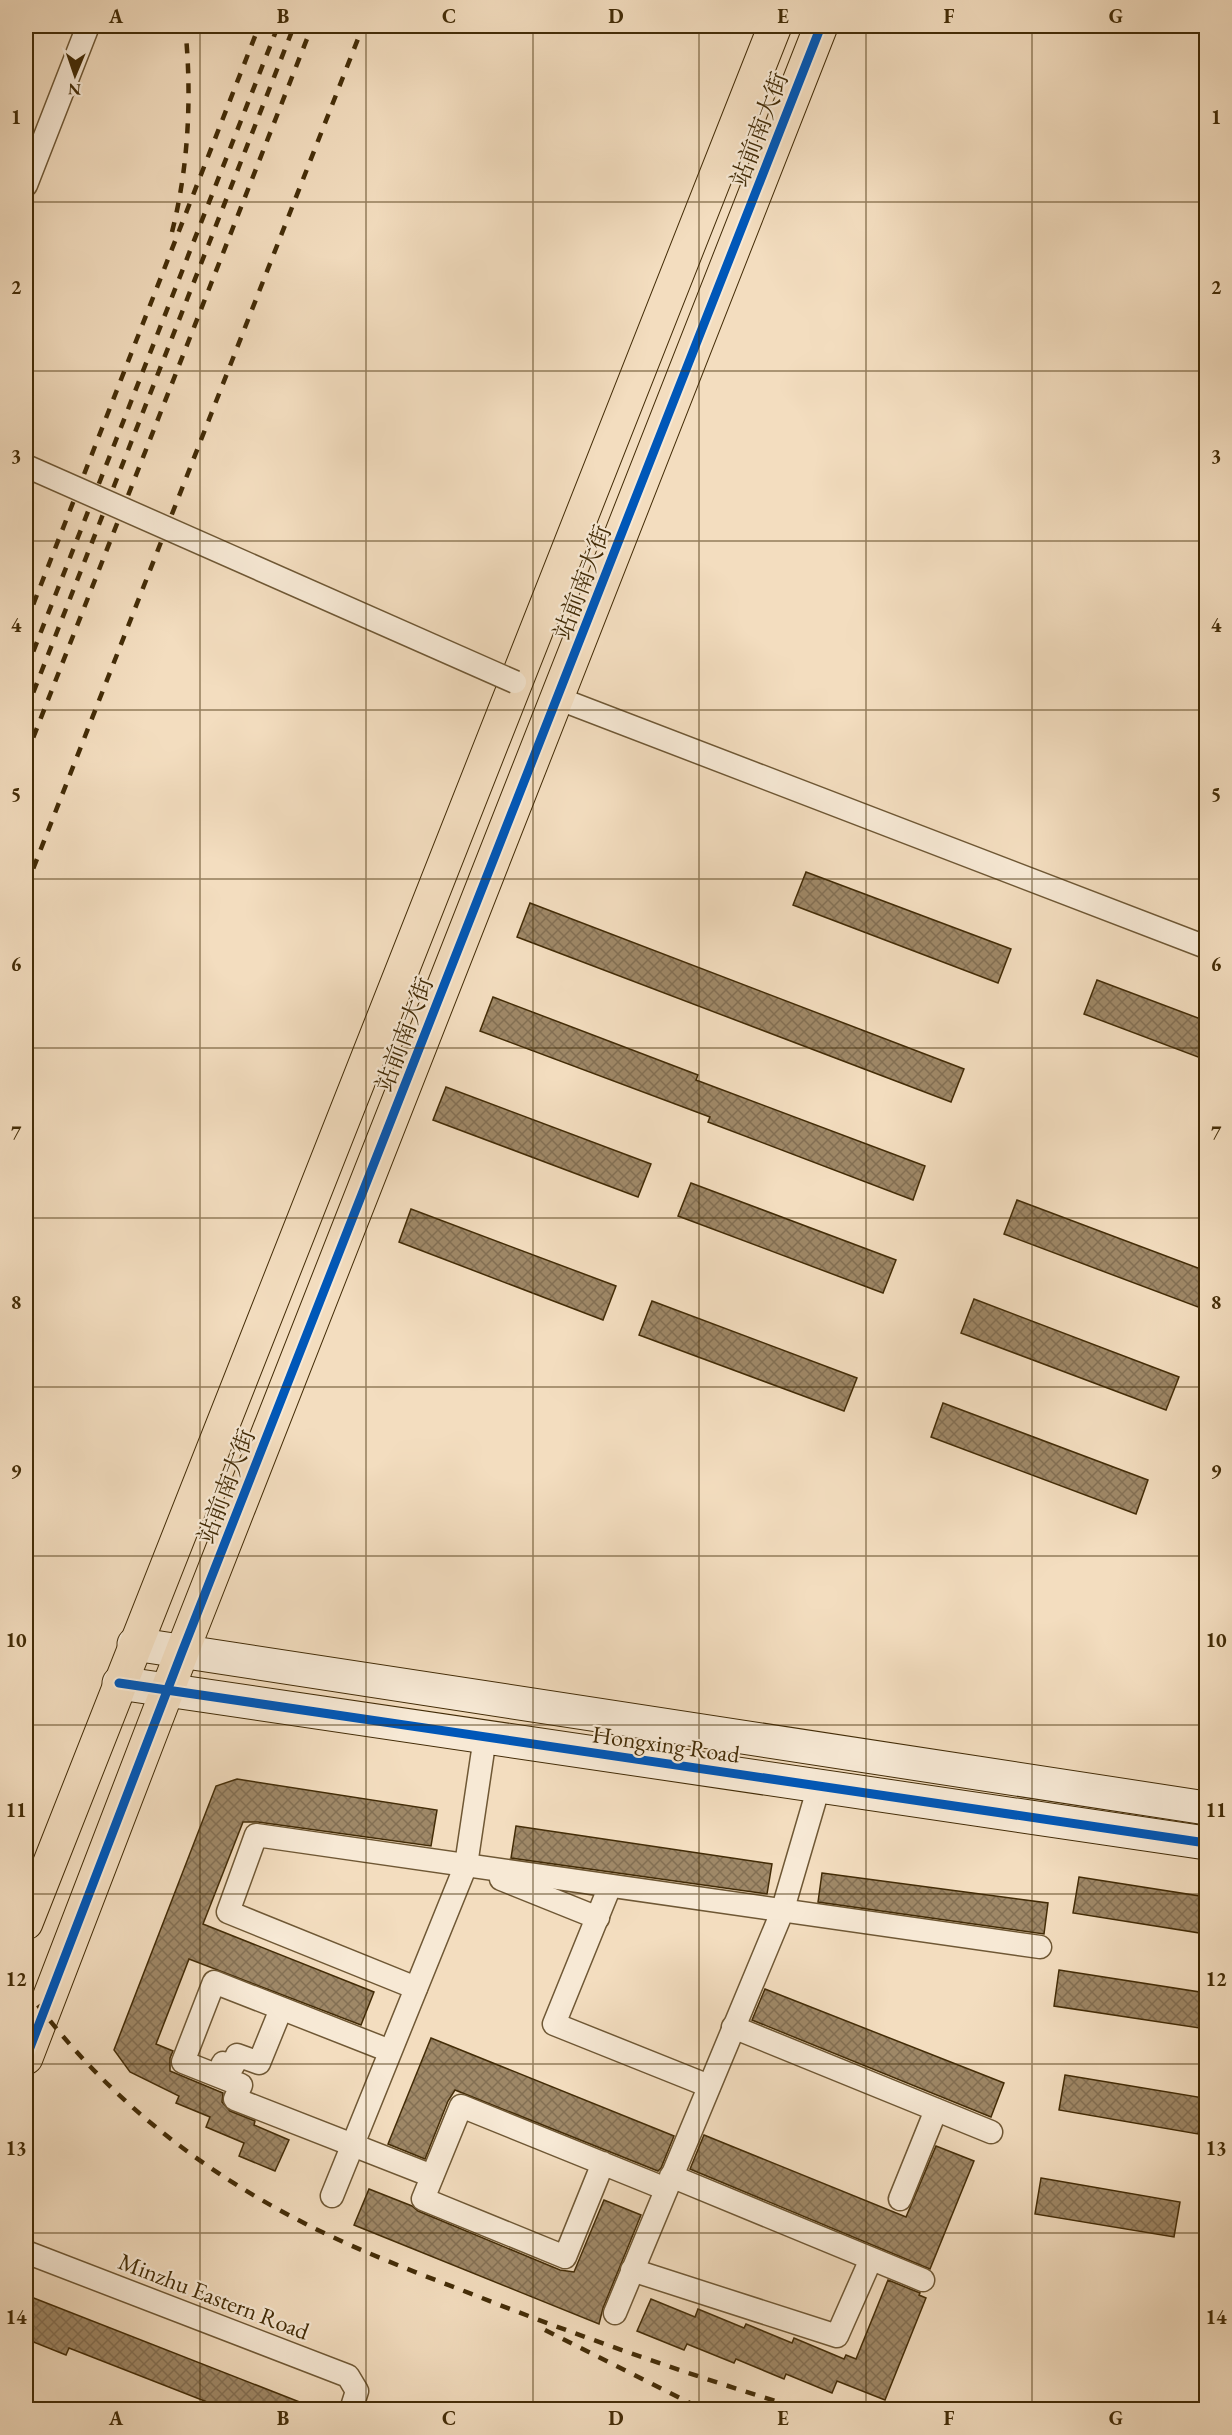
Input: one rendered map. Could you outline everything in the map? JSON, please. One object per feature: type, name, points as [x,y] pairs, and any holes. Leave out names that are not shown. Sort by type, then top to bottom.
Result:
[{"type":"highway","name":"站前南大街","points":[[26,1923],[134,1644],[775,26]]},
{"type":"highway","name":"站前南大街","points":[[26,2058],[182,1652],[821,26]]},
{"type":"street","points":[[26,185],[88,26]]},
{"type":"street","points":[[26,466],[515,682]]},
{"type":"street","points":[[557,698],[1206,947]]},
{"type":"street","name":"Hongxing Road","points":[[134,1644],[1206,1808]]},
{"type":"street","name":"Hongxing Road","points":[[119,1683],[1206,1843]]},
{"type":"street","points":[[332,2196],[466,1865],[485,1737]]},
{"type":"street","points":[[615,2313],[782,1912],[819,1786]]},
{"type":"street","points":[[416,1988],[228,1912],[256,1835],[782,1912],[1040,1947]]},
{"type":"street","points":[[466,1865],[598,1918]]},
{"type":"street","points":[[610,1886],[554,2024],[709,2086]]},
{"type":"street","points":[[390,2051],[214,1982],[183,2062],[241,2085],[235,2099],[432,2176]]},
{"type":"street","points":[[218,2075],[223,2063],[233,2067],[237,2055],[259,2063],[280,2008]]},
{"type":"street","points":[[733,2027],[991,2132]]},
{"type":"street","points":[[603,2163],[565,2257],[423,2199],[461,2106],[603,2163],[669,2183],[923,2280]]},
{"type":"street","points":[[900,2199],[936,2110]]},
{"type":"street","name":"Minzhu Eastern Road","points":[[26,2252],[348,2376],[357,2391],[351,2409]]},
{"type":"street","points":[[632,2270],[837,2336],[871,2259]]},
{"type":"building","points":[[806,872],[1011,949],[998,983],[793,905]]},
{"type":"building","points":[[530,903],[964,1069],[951,1102],[517,937]]},
{"type":"building","points":[[1097,980],[1206,1021],[1206,1060],[1084,1014]]},
{"type":"building","points":[[493,997],[698,1075],[696,1080],[925,1166],[913,1200],[708,1122],[710,1117],[480,1031]]},
{"type":"building","points":[[446,1087],[651,1164],[638,1197],[433,1120]]},
{"type":"building","points":[[691,1183],[896,1260],[883,1293],[678,1216]]},
{"type":"building","points":[[1017,1200],[1206,1271],[1206,1310],[1004,1234]]},
{"type":"building","points":[[411,1209],[616,1286],[603,1320],[399,1242]]},
{"type":"building","points":[[974,1299],[1179,1377],[1166,1410],[961,1333]]},
{"type":"building","points":[[652,1301],[857,1378],[844,1411],[639,1335]]},
{"type":"building","points":[[943,1403],[1148,1480],[1136,1514],[931,1437]]},
{"type":"building","points":[[237,1779],[437,1810],[431,1846],[258,1822],[243,1822],[203,1924],[374,1992],[361,2025],[189,1959],[156,2044],[173,2051],[170,2058],[170,2071],[223,2093],[222,2102],[230,2111],[255,2121],[254,2125],[289,2140],[275,2171],[239,2156],[244,2143],[206,2127],[210,2117],[176,2103],[179,2096],[130,2072],[114,2050],[216,1786]]},
{"type":"building","points":[[516,1826],[772,1864],[767,1894],[511,1858]]},
{"type":"building","points":[[822,1873],[1048,1903],[1044,1934],[818,1902]]},
{"type":"building","points":[[1079,1877],[1206,1897],[1206,1934],[1073,1913]]},
{"type":"building","points":[[1059,1970],[1206,1993],[1206,2029],[1054,2006]]},
{"type":"building","points":[[765,1989],[1004,2083],[991,2117],[752,2020]]},
{"type":"building","points":[[431,2038],[674,2136],[661,2168],[658,2171],[455,2090],[448,2101],[425,2159],[388,2144]]},
{"type":"building","points":[[1065,2075],[1204,2098],[1198,2134],[1059,2110]]},
{"type":"building","points":[[704,2135],[906,2217],[936,2146],[974,2161],[930,2269],[690,2169]]},
{"type":"building","points":[[1041,2178],[1180,2202],[1174,2237],[1035,2214]]},
{"type":"building","points":[[369,2189],[560,2270],[574,2272],[604,2200],[641,2215],[603,2308],[599,2324],[354,2225]]},
{"type":"building","points":[[888,2280],[920,2293],[919,2295],[926,2298],[885,2400],[837,2381],[832,2393],[786,2374],[784,2379],[736,2359],[734,2363],[687,2344],[684,2350],[637,2331],[651,2299],[695,2317],[698,2309],[744,2328],[746,2324],[792,2343],[794,2338],[844,2359],[846,2355],[856,2359]]},
{"type":"building","points":[[26,2295],[315,2409],[225,2409],[69,2348],[66,2355],[26,2339]]},
{"type":"railway","points":[[172,232],[178,207],[188,129],[185,26]]},
{"type":"railway","points":[[26,623],[259,26]]},
{"type":"railway","points":[[26,670],[278,26]]},
{"type":"railway","points":[[26,711],[294,26]]},
{"type":"railway","points":[[26,756],[312,26]]},
{"type":"railway","points":[[26,887],[363,26]]},
{"type":"railway","points":[[26,1989],[54,2026],[117,2093],[187,2151],[263,2201],[373,2255],[531,2317],[687,2372],[805,2410]]},
{"type":"railway","points":[[545,2330],[704,2410]]},
{"type":"cycle path","points":[[26,2058],[182,1652],[821,26]]},
{"type":"cycle path","points":[[119,1683],[1206,1843]]}]
